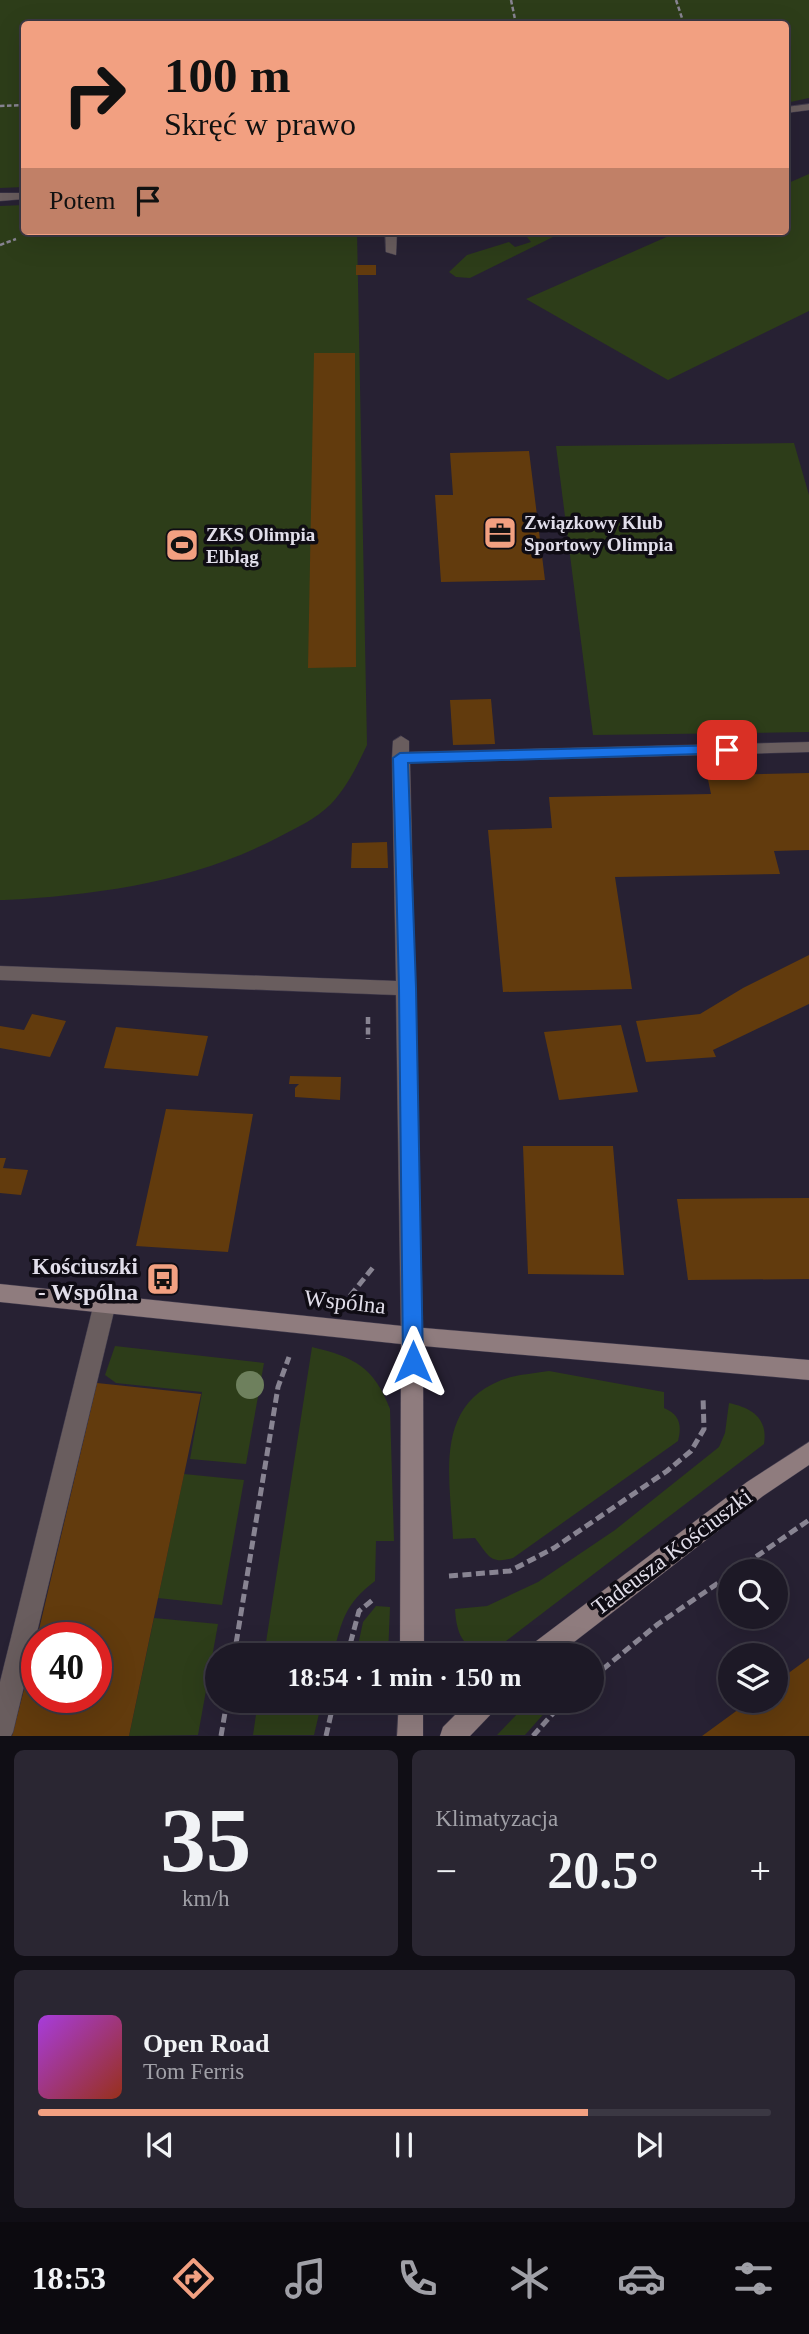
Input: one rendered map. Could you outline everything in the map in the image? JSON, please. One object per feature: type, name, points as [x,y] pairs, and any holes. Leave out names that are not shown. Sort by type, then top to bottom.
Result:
[{"type":"street","points":[[789,110],[809,106]]},
{"type":"street","points":[[0,197],[21,196]]},
{"type":"street","points":[[391,235],[391,252]]},
{"type":"street","points":[[412,1643],[412,1336],[407,988],[400,750],[809,747]]},
{"type":"street","points":[[0,973],[407,988]]},
{"type":"street","name":"Wspólna","points":[[0,1293],[412,1336],[809,1370]]},
{"type":"street","points":[[0,1732],[105,1303]]},
{"type":"street","name":"Tadeusza Kościuszki","points":[[553,1643],[755,1489],[809,1452]]},
{"type":"street","points":[[410,1735],[411,1713]]},
{"type":"street","points":[[452,1735],[474,1713]]},
{"type":"path","points":[[511,0],[515,21]]},
{"type":"path","points":[[676,0],[683,21]]},
{"type":"path","points":[[0,106],[21,105]]},
{"type":"path","points":[[0,245],[16,239]]},
{"type":"path","points":[[350,1643],[359,1611],[375,1598],[382,1582],[392,1577],[414,1574],[458,1576],[510,1571],[554,1548],[667,1471],[691,1451],[704,1429],[703,1399]]},
{"type":"path","points":[[753,1559],[809,1520]]},
{"type":"path","points":[[604,1668],[658,1624],[718,1582]]},
{"type":"path","points":[[221,1735],[225,1713]]},
{"type":"path","points":[[326,1735],[331,1713]]},
{"type":"path","points":[[533,1735],[553,1713]]},
{"type":"green space","points":[[0,0],[809,0],[809,98],[789,102],[789,21],[21,21],[21,187],[0,188]]},
{"type":"green space","points":[[809,174],[809,311],[668,380],[526,299],[671,235],[789,235],[789,183]]},
{"type":"green space","name":"ZKS Olimpia Elbląg","points":[[21,205],[21,235],[357,235],[367,745],[347,783],[325,809],[298,827],[245,853],[212,866],[144,884],[39,898],[0,900],[0,206]]},
{"type":"green space","points":[[555,236],[470,278],[456,277],[449,272],[467,255],[509,242],[515,247],[531,242],[527,237]]},
{"type":"green space","points":[[794,443],[809,495],[809,732],[593,735],[556,446]]},
{"type":"green space","points":[[115,1346],[264,1363],[246,1464],[190,1459],[202,1392],[116,1383],[105,1375]]},
{"type":"green space","points":[[312,1347],[340,1355],[361,1366],[377,1383],[390,1409],[394,1541],[376,1541],[375,1581],[351,1605],[336,1643],[266,1643]]},
{"type":"green space","points":[[549,1371],[664,1392],[664,1408],[679,1421],[678,1441],[513,1558],[494,1559],[475,1538],[453,1539],[449,1466],[451,1443],[457,1422],[468,1403],[486,1388],[511,1377]]},
{"type":"green space","points":[[729,1403],[745,1408],[757,1416],[765,1435],[764,1444],[503,1643],[466,1643],[462,1638],[455,1609],[487,1606],[538,1582],[615,1530],[719,1447],[725,1433]]},
{"type":"green space","points":[[184,1474],[244,1480],[222,1605],[158,1598]]},
{"type":"green space","points":[[376,1606],[390,1607],[388,1643],[359,1643],[363,1622]]},
{"type":"green space","points":[[154,1618],[218,1624],[215,1643],[205,1643],[205,1696],[198,1735],[129,1736]]},
{"type":"green space","points":[[256,1713],[319,1713],[314,1735],[253,1735]]},
{"type":"green space","points":[[518,1713],[544,1713],[525,1735],[497,1735]]},
{"type":"building","points":[[356,265],[376,265],[376,275],[356,275]]},
{"type":"building","points":[[314,353],[355,353],[356,667],[308,668]]},
{"type":"building","points":[[529,451],[545,580],[441,582],[435,495],[453,495],[450,453]]},
{"type":"building","points":[[491,699],[495,744],[453,745],[450,700]]},
{"type":"building","points":[[809,773],[809,850],[774,851],[780,874],[615,877],[632,989],[503,992],[488,830],[552,828],[549,797],[711,794],[707,775]]},
{"type":"building","points":[[387,842],[388,868],[351,868],[352,843]]},
{"type":"building","points":[[809,955],[809,1004],[713,1050],[716,1057],[646,1062],[636,1021],[700,1014],[743,988]]},
{"type":"building","points":[[32,1014],[66,1021],[50,1057],[0,1048],[0,1026],[24,1030]]},
{"type":"building","points":[[621,1025],[638,1092],[559,1100],[544,1032]]},
{"type":"building","points":[[116,1027],[208,1036],[198,1076],[104,1068]]},
{"type":"building","points":[[290,1076],[341,1077],[340,1100],[295,1097],[295,1088],[299,1084],[289,1084]]},
{"type":"building","points":[[166,1109],[253,1114],[228,1252],[136,1246]]},
{"type":"building","points":[[523,1146],[613,1146],[624,1275],[528,1274]]},
{"type":"building","points":[[0,1158],[6,1158],[3,1168],[28,1170],[21,1195],[0,1193]]},
{"type":"building","points":[[809,1198],[809,1279],[688,1280],[677,1199]]},
{"type":"building","points":[[97,1383],[201,1394],[129,1736],[12,1736],[21,1701],[21,1713],[112,1713],[112,1622],[41,1622]]},
{"type":"building","points":[[809,1658],[809,1736],[702,1736],[734,1713],[788,1713],[788,1673]]},
{"type":"place","name":"Związkowy Klub Sportowy Olimpia","points":[[500,533]]},
{"type":"place","name":"ZKS Olimpia Elbląg","points":[[182,545]]},
{"type":"place","name":"Kościuszki - Wspólna","points":[[163,1279]]},
{"type":"route","points":[[413,1362],[400,758],[727,750]]}]
